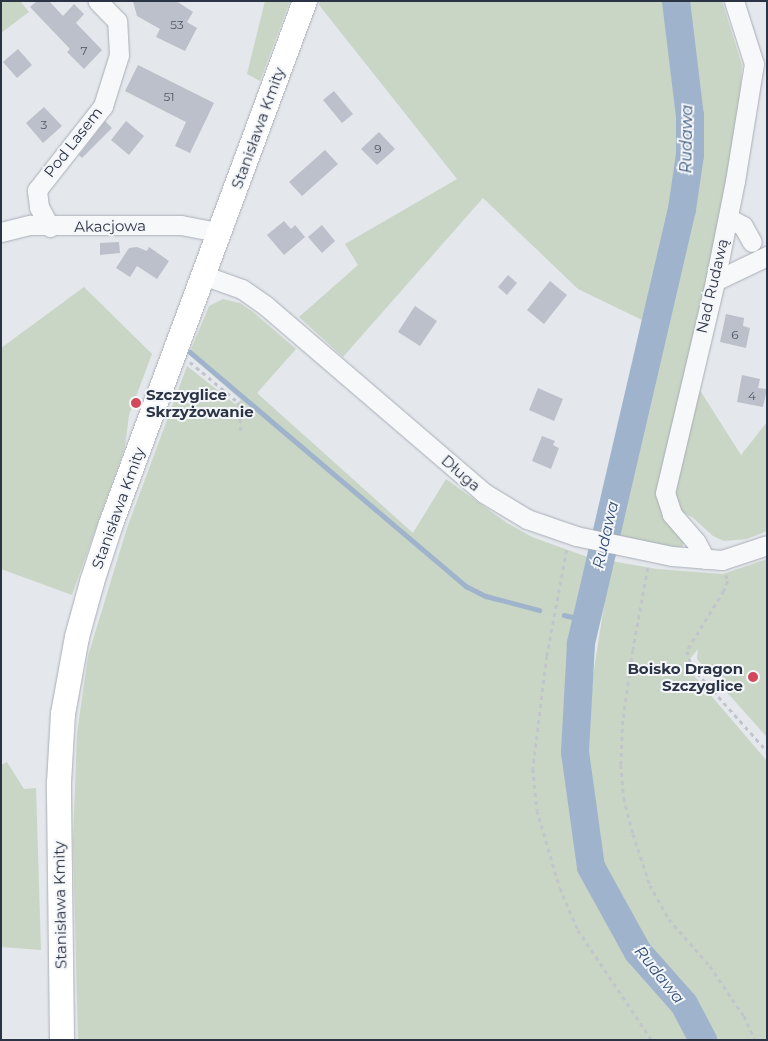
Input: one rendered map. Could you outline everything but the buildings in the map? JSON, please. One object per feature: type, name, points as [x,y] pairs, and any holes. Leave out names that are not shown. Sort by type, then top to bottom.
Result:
[{"type":"main road","name":"Stanisława Kmity","points":[[62,1040],[58,782],[63,714],[69,675],[84,608],[99,558],[305,1]]},
{"type":"street","name":"Pod Lasem","points":[[50,227],[39,207],[37,190],[102,106],[119,55],[117,21],[98,1]]},
{"type":"street","name":"Nad Rudawą","points":[[714,560],[672,514],[665,493],[715,281],[728,218],[754,64],[734,1]]},
{"type":"street","points":[[728,218],[743,226],[752,242]]},
{"type":"street","name":"Akacjowa","points":[[1,232],[30,225],[50,227],[181,225],[218,232]]},
{"type":"street","points":[[715,281],[767,256]]},
{"type":"street","name":"Długa","points":[[203,275],[242,289],[266,306],[484,493],[527,519],[572,541],[714,560],[767,545]]},
{"type":"path","points":[[175,351],[239,403],[241,431]]},
{"type":"path","points":[[572,541],[547,656],[533,769],[537,810],[560,888],[578,930],[652,1040]]},
{"type":"path","points":[[714,560],[728,581],[688,651],[692,667],[767,751]]},
{"type":"path","points":[[648,563],[623,721],[621,765],[624,798],[633,834],[650,885],[669,918],[710,966],[744,1016],[755,1040]]},
{"type":"green space","points":[[1,1],[20,1],[29,12],[1,33]]},
{"type":"green space","points":[[265,1],[290,1],[260,81],[247,74]]},
{"type":"green space","points":[[320,1],[722,1],[742,65],[739,117],[725,206],[661,488],[685,541],[681,548],[672,550],[597,529],[642,320],[578,289],[483,198],[343,357],[299,317],[358,265],[345,244],[457,179],[319,5]]},
{"type":"green space","points":[[84,287],[152,354],[129,415],[125,447],[72,595],[1,569],[1,348]]},
{"type":"green space","points":[[223,299],[240,303],[296,349],[257,393],[413,533],[446,479],[507,523],[532,537],[593,559],[576,661],[567,747],[570,790],[585,865],[598,901],[616,932],[676,1007],[697,1040],[78,1040],[73,843],[77,733],[88,656],[127,528],[187,366],[235,404],[241,400],[189,354],[209,306]]},
{"type":"green space","points":[[696,384],[741,455],[767,422],[767,531],[747,539],[724,541],[713,536],[692,517],[677,510],[672,486]]},
{"type":"green space","points":[[767,559],[767,737],[697,659],[698,649],[685,665],[767,761],[767,1040],[717,1040],[687,996],[647,950],[628,919],[595,849],[585,790],[583,739],[611,561],[657,569],[723,574]]},
{"type":"green space","points":[[7,762],[24,789],[36,788],[41,950],[1,947],[1,765]]},
{"type":"waterway","name":"Rudawa","points":[[676,1],[690,116],[690,155],[682,209],[581,644],[575,752],[591,867],[638,952],[684,1004],[703,1040]]},
{"type":"waterway","points":[[190,352],[466,586],[486,596],[539,610]]},
{"type":"waterway","points":[[564,615],[586,620]]},
{"type":"place","name":"Szczyglice Skrzyżowanie","points":[[136,403]]},
{"type":"place","name":"Boisko Dragon Szczyglice","points":[[753,677]]}]
